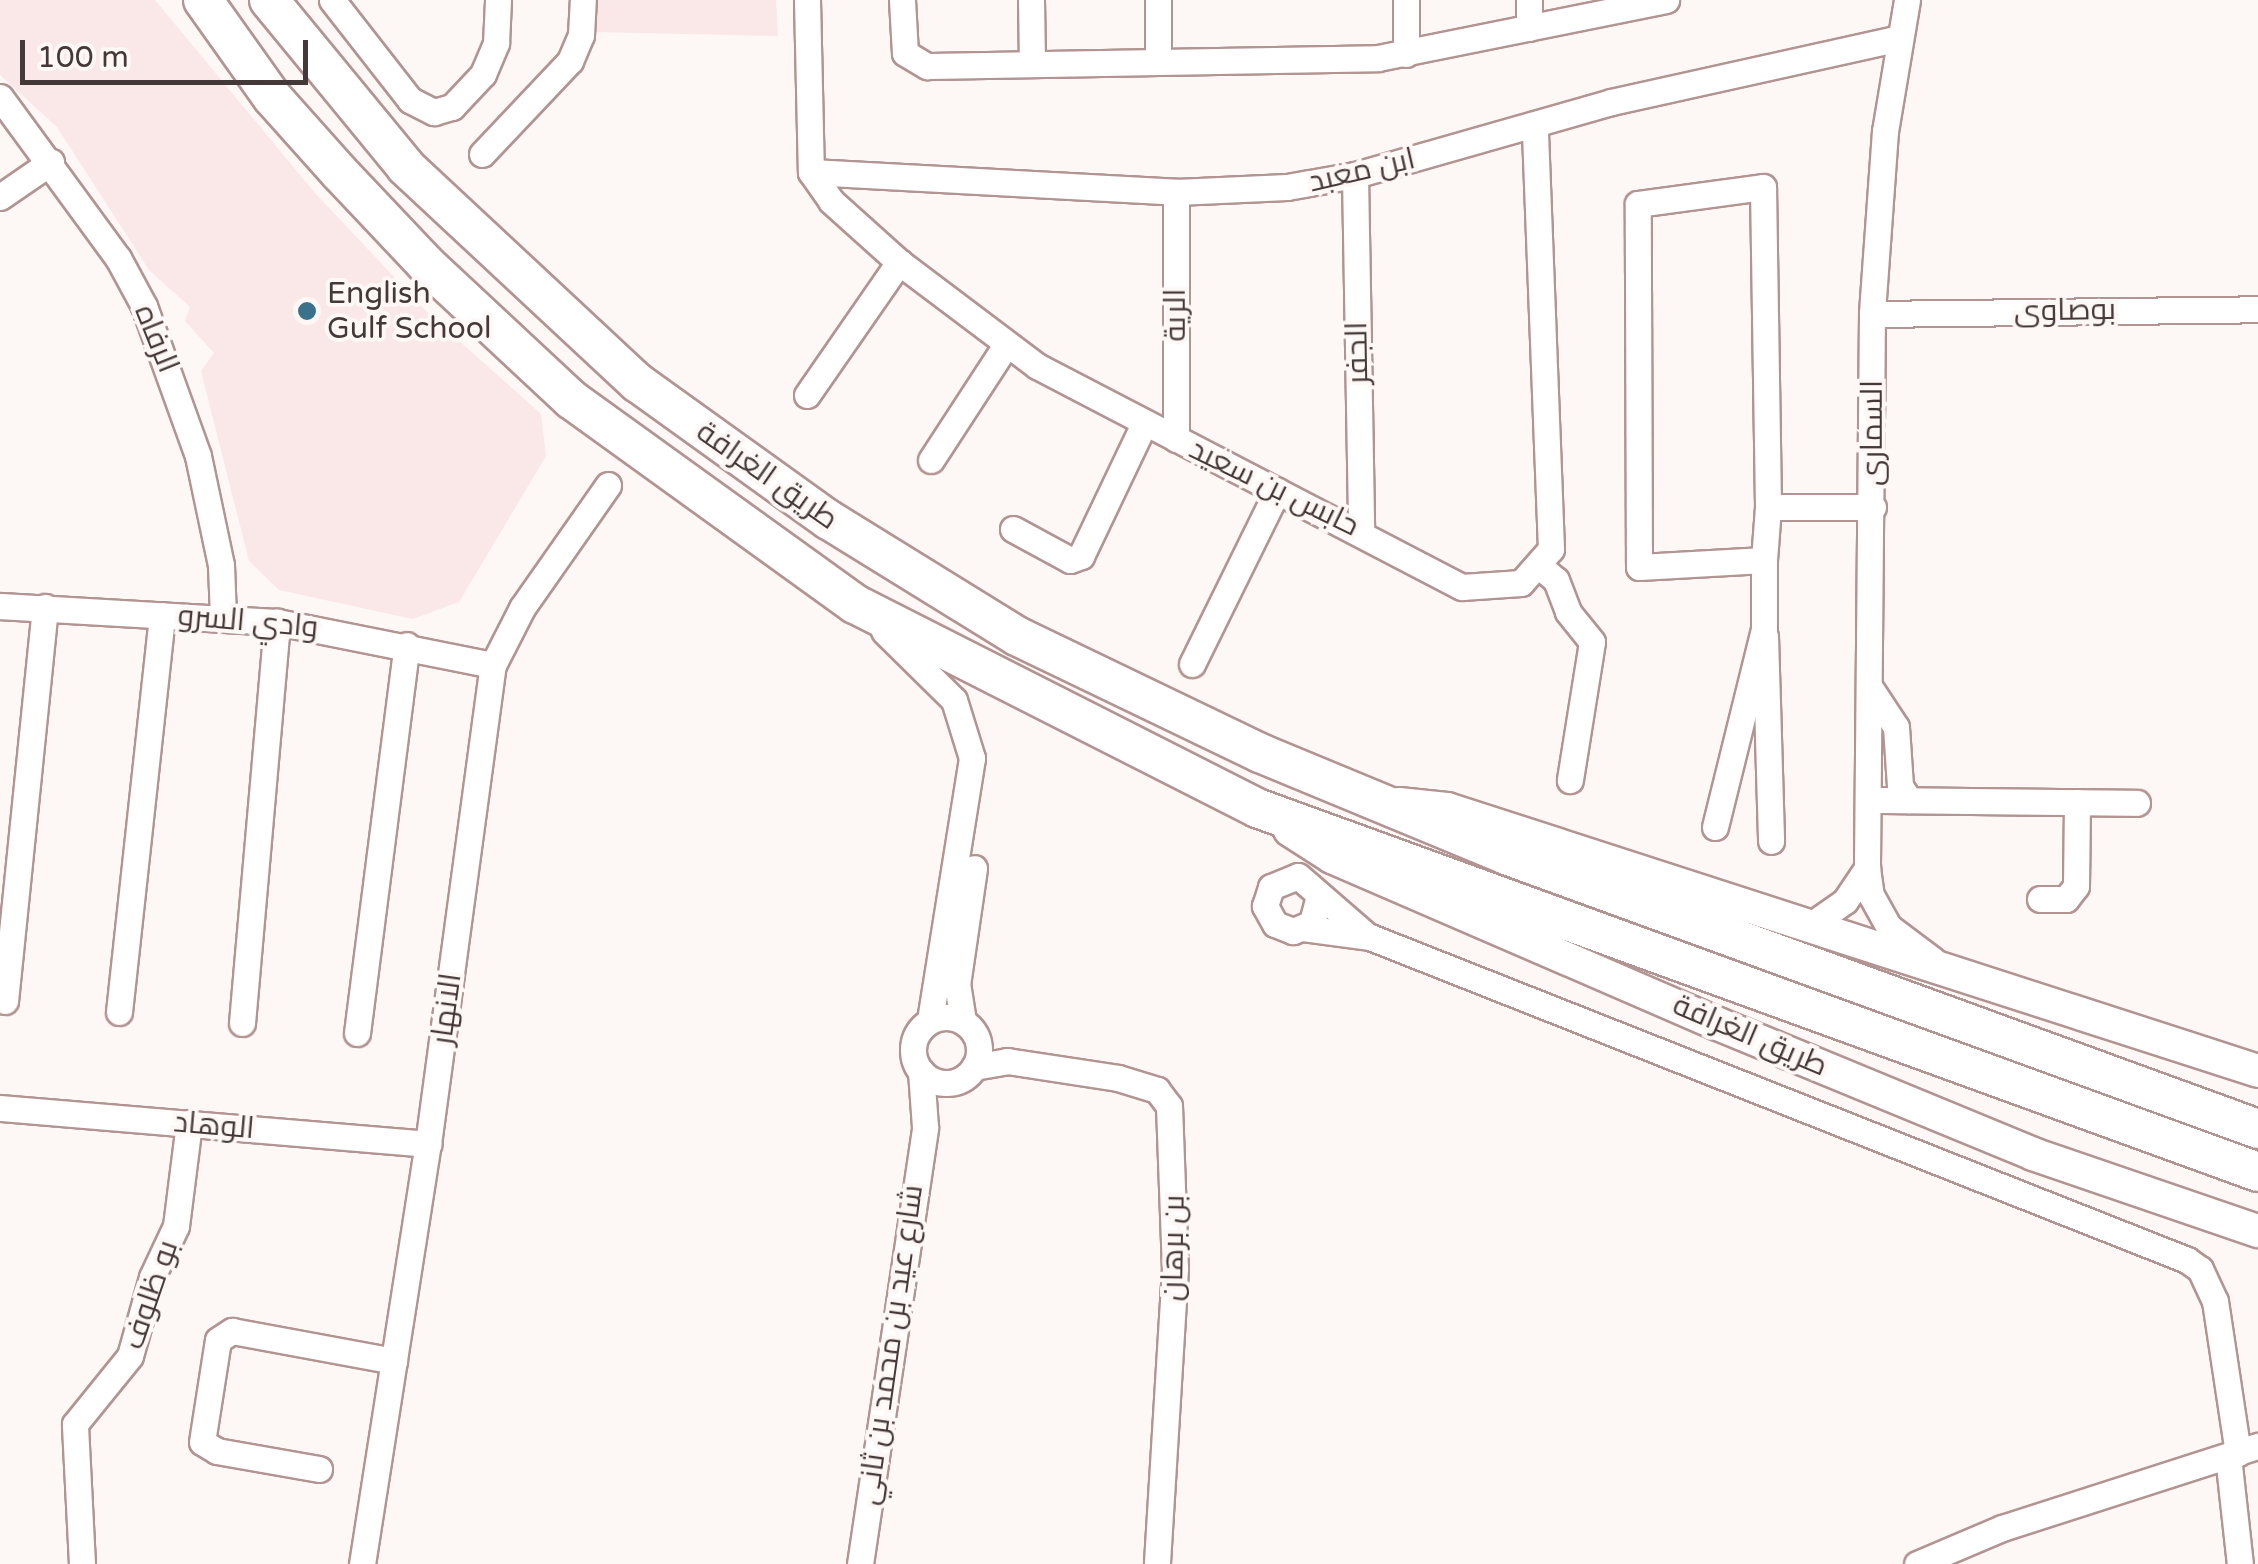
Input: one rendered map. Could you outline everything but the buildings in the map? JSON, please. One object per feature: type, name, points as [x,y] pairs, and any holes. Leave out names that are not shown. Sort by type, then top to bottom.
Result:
[{"type":"highway","name":"طريق الغرافة","points":[[204,0],[283,109],[478,313],[572,400],[855,604],[1257,808],[2258,1172]]},
{"type":"highway","name":"طريق الغرافة","points":[[269,0],[347,103],[474,236],[702,432],[829,520],[1016,636],[1121,690],[1376,801],[1732,940],[2258,1130]]},
{"type":"main road","name":"طريق الغرافة","points":[[1376,801],[1447,809],[2258,1070]]},
{"type":"main road","name":"طريق الغرافة","points":[[1257,808],[1332,857],[1718,1024],[2033,1154],[2258,1230]]},
{"type":"street","points":[[332,0],[410,100],[434,112],[452,107],[483,74],[496,42],[498,0]]},
{"type":"street","points":[[482,154],[570,61],[582,35],[582,0]]},
{"type":"street","points":[[808,0],[810,172]]},
{"type":"street","points":[[902,0],[902,44],[918,64],[1406,54],[1656,1]]},
{"type":"street","points":[[1031,0],[1032,63]]},
{"type":"street","points":[[1158,0],[1158,61]]},
{"type":"street","points":[[1406,0],[1406,54]]},
{"type":"street","points":[[1529,0],[1529,28]]},
{"type":"street","name":"السمارى","points":[[1907,0],[1885,131],[1872,314],[1868,868],[1871,895],[1889,928],[1941,966]]},
{"type":"street","name":"ابن معبد","points":[[810,172],[1176,192],[1288,187],[1355,175],[1611,102],[1899,38]]},
{"type":"street","name":"الرفاه","points":[[0,97],[51,162],[130,279],[164,356],[198,456],[220,565],[223,618]]},
{"type":"street","points":[[1534,127],[1551,550],[1538,565],[1556,580],[1568,612],[1592,642],[1570,780]]},
{"type":"street","points":[[0,197],[51,162]]},
{"type":"street","name":"حابس بن سعيد","points":[[810,172],[831,202],[899,262],[1006,345],[1144,424],[1361,530],[1462,586],[1521,583],[1538,565]]},
{"type":"street","name":"الجفر","points":[[1355,175],[1361,530]]},
{"type":"street","points":[[1764,560],[1639,567],[1638,204],[1764,186],[1768,507],[1764,629],[1770,682],[1771,840]]},
{"type":"street","name":"الرية","points":[[1176,192],[1176,439]]},
{"type":"street","points":[[808,396],[899,262]]},
{"type":"street","name":"بوصاوى","points":[[1872,314],[2258,309]]},
{"type":"street","points":[[930,460],[1006,345]]},
{"type":"street","points":[[1013,529],[1070,560],[1082,556],[1144,424]]},
{"type":"street","name":"الانهار","points":[[362,1564],[428,1144],[493,665],[522,608],[608,485]]},
{"type":"street","points":[[1192,664],[1277,490]]},
{"type":"street","points":[[1768,507],[1873,507]]},
{"type":"street","points":[[855,604],[954,700],[972,758],[930,1021],[914,1044],[922,1071],[950,1082],[976,1056],[963,1021],[957,984],[983,807],[977,797],[967,803]]},
{"type":"street","name":"وادي السرو","points":[[0,606],[278,622],[407,644],[493,665]]},
{"type":"street","points":[[5,1001],[45,607]]},
{"type":"street","points":[[120,1012],[162,615]]},
{"type":"street","points":[[242,1023],[278,622]]},
{"type":"street","points":[[1715,827],[1764,629]]},
{"type":"street","points":[[356,1034],[407,644]]},
{"type":"street","points":[[1872,688],[1896,727],[1900,786],[1909,800]]},
{"type":"street","points":[[1870,800],[2137,803]]},
{"type":"street","points":[[2040,899],[2066,899],[2076,886],[2077,802]]},
{"type":"street","points":[[1808,927],[1845,901],[1868,868]]},
{"type":"street","points":[[1370,938],[1319,896],[1308,880],[1288,876],[1266,896],[1274,924],[1370,938],[2188,1260],[2200,1268],[2214,1301],[2241,1452],[2240,1564]]},
{"type":"street","points":[[1303,928],[1317,916],[1319,896]]},
{"type":"street","points":[[930,1021],[963,1021]]},
{"type":"street","name":"بن برهان","points":[[976,1056],[1141,1083],[1158,1090],[1169,1106],[1175,1268],[1158,1564]]},
{"type":"street","name":"شارع عيد بن محمد بن ثاني","points":[[860,1564],[925,1127],[922,1071]]},
{"type":"street","name":"شارع عيد بن محمد بن ثاني","points":[[925,1127],[950,1082]]},
{"type":"street","name":"الوهاد","points":[[0,1108],[428,1144]]},
{"type":"street","name":"بو ظلوف","points":[[82,1564],[71,1438],[80,1410],[117,1379],[130,1356],[152,1278],[176,1226],[189,1123]]},
{"type":"street","points":[[319,1469],[217,1451],[202,1442],[218,1340],[232,1331],[394,1361]]},
{"type":"street","points":[[1927,1562],[2241,1452]]},
{"type":"shaded area","name":"English Gulf School","points":[[0,0],[155,0],[314,192],[430,315],[541,414],[546,456],[459,602],[413,619],[279,590],[249,561],[201,371],[214,353],[185,321],[190,307],[149,270],[57,127],[0,75]]},
{"type":"shaded area","points":[[595,0],[776,0],[778,36],[595,32]]},
{"type":"place","name":"English Gulf School","points":[[307,311]]}]
